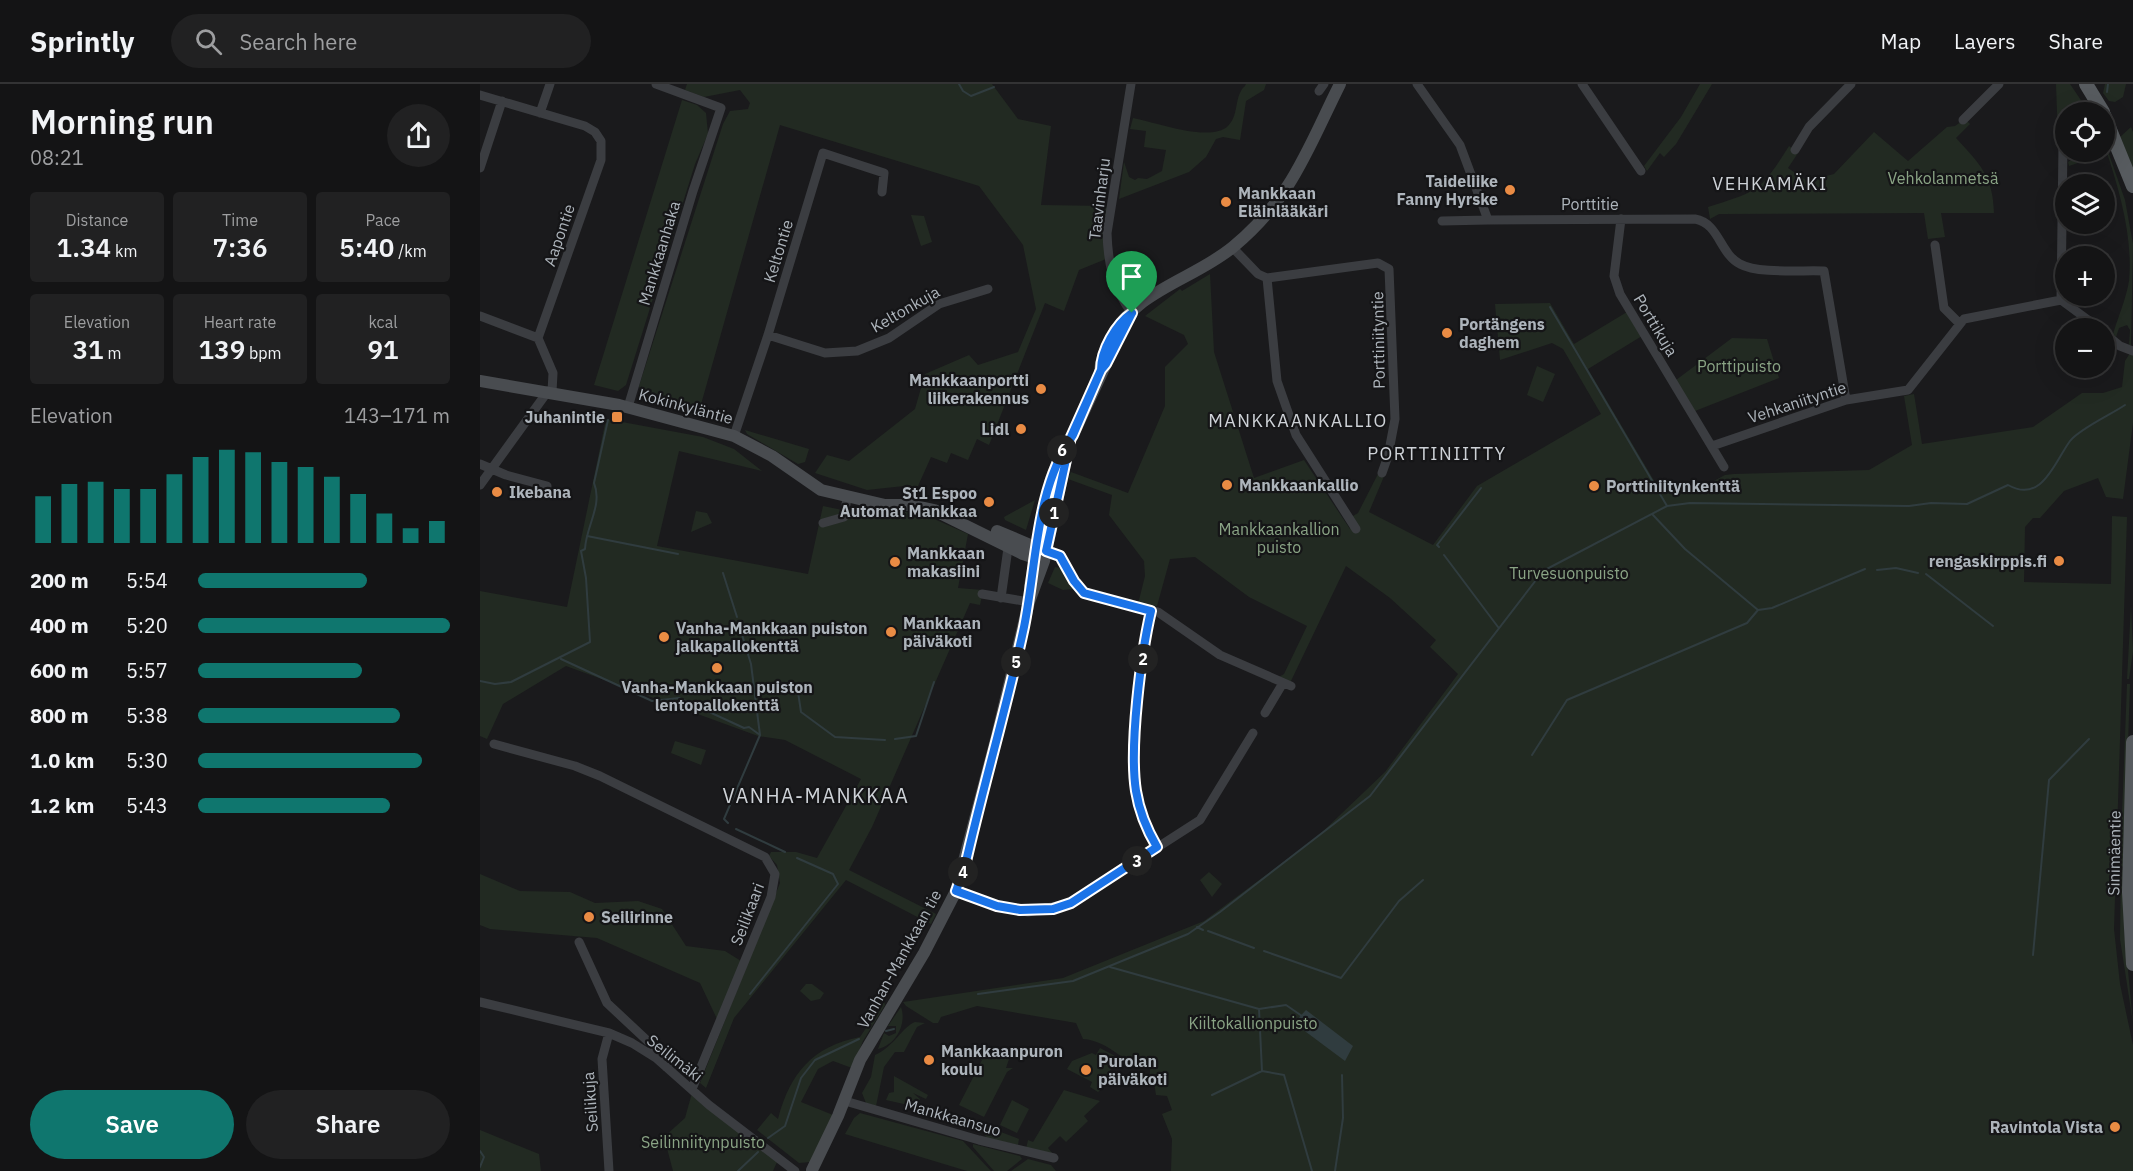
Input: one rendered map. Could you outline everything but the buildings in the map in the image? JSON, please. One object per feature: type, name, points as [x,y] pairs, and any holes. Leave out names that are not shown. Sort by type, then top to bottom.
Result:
[{"type":"main road","points":[[1132,313],[1162,288],[1232,247],[1263,218],[1287,190],[1299,171],[1340,84]]},
{"type":"main road","points":[[2086,84],[2097,102]]},
{"type":"main road","points":[[2115,141],[2133,186]]},
{"type":"main road","name":"Vanhan-Mankkaan tie","points":[[822,1171],[848,1102],[860,1060],[956,891],[1071,437],[1101,370],[1132,313]]},
{"type":"main road","name":"Kokinkyläntie","points":[[480,381],[628,407],[734,436],[772,456],[814,486],[847,498],[869,501],[907,497],[926,500],[950,508],[1008,541],[1040,554]]},
{"type":"main road","name":"Sinimäentie","points":[[2133,742],[2129,892],[2133,964]]},
{"type":"main road","name":"Vanhan-Mankkaan tie","points":[[811,1171],[848,1102]]},
{"type":"main road","points":[[811,1171],[817,1171]]},
{"type":"street","points":[[480,95],[540,113],[550,84]]},
{"type":"street","name":"Mankkaanhaka","points":[[628,407],[693,190],[721,108],[656,84]]},
{"type":"street","name":"Taavinharju","points":[[1131,84],[1107,233],[1108,257],[1115,286],[1132,313]]},
{"type":"street","points":[[1417,84],[1460,145],[1488,220]]},
{"type":"street","points":[[1582,84],[1641,171]]},
{"type":"street","points":[[1795,150],[1809,127],[1851,84]]},
{"type":"street","points":[[1963,120],[1999,84]]},
{"type":"street","points":[[480,168],[502,101]]},
{"type":"street","name":"Aapontie","points":[[538,338],[598,169],[602,151],[601,141],[595,132],[585,126],[540,113]]},
{"type":"street","name":"Keltontie","points":[[734,436],[824,153],[884,173],[882,192]]},
{"type":"street","points":[[2062,246],[2063,162]]},
{"type":"street","name":"Porttikuja","points":[[1621,219],[1614,276],[1620,294],[1724,467]]},
{"type":"street","name":"Porttitie","points":[[1442,221],[1702,220],[1709,225],[1731,257],[1747,267],[1824,271],[1846,400]]},
{"type":"street","points":[[1935,245],[1944,308],[1960,324],[1964,319],[2055,301]]},
{"type":"street","points":[[1232,247],[1258,274],[1267,278],[1275,372],[1288,413],[1303,448],[1341,501],[1356,529]]},
{"type":"street","name":"Porttiniityntie","points":[[1267,278],[1378,263],[1389,269],[1395,419],[1388,456],[1382,473]]},
{"type":"street","name":"Keltonkuja","points":[[768,334],[825,353],[857,351],[888,338],[939,304],[988,289]]},
{"type":"street","points":[[2069,306],[2085,318]]},
{"type":"street","points":[[480,316],[538,338],[553,373],[550,392],[480,485]]},
{"type":"street","name":"Vehkaniityntie","points":[[1712,446],[1846,400],[1902,392],[1912,388],[1960,324]]},
{"type":"street","points":[[2115,342],[2133,351]]},
{"type":"street","points":[[480,464],[493,468],[506,476],[547,486]]},
{"type":"street","points":[[823,523],[844,518],[847,498]]},
{"type":"street","points":[[1000,598],[1008,541]]},
{"type":"street","points":[[1040,554],[1060,556],[1074,581],[1084,593],[1169,618],[1220,655],[1286,684],[1265,713]]},
{"type":"street","points":[[982,594],[1029,602]]},
{"type":"street","points":[[1151,611],[1141,678],[1135,777],[1139,804],[1157,847]]},
{"type":"street","points":[[956,891],[997,906],[1020,910],[1053,909],[1071,903],[1200,820],[1253,733]]},
{"type":"street","name":"Seilikaari","points":[[494,744],[567,763],[600,776],[717,832],[765,857],[771,865],[776,882],[771,897],[692,1089]]},
{"type":"street","points":[[579,942],[607,1003],[669,1061],[666,1067]]},
{"type":"street","name":"Seilimäki","points":[[480,1002],[609,1033],[632,1043],[666,1067],[795,1171]]},
{"type":"street","name":"Seilikuja","points":[[609,1033],[602,1059],[609,1171]]},
{"type":"street","name":"Mankkaansuo","points":[[848,1102],[1054,1158]]},
{"type":"green space","points":[[687,84],[992,84],[1018,119],[1051,126],[1041,205],[1107,206],[1106,259],[1079,270],[1064,311],[1045,303],[989,445],[977,439],[968,460],[951,453],[947,463],[931,457],[918,486],[910,490],[904,486],[867,490],[815,473],[827,455],[849,461],[915,409],[925,374],[969,355],[978,365],[1018,352],[1036,309],[1023,245],[979,186],[780,125],[698,415],[656,404],[643,394],[639,386],[723,124],[730,111],[748,109],[750,103],[740,90],[704,97],[685,90]]},
{"type":"green space","points":[[1246,84],[1266,84],[1264,90],[1246,101],[1240,140],[1223,137],[1216,139],[1206,157],[1189,172],[1119,199],[1124,162],[1129,177],[1135,180],[1147,179],[1162,171],[1166,150],[1144,147],[1146,131],[1130,129],[1133,118],[1182,130],[1220,131],[1231,122],[1239,95]]},
{"type":"green space","points":[[1700,84],[1712,84],[1676,144],[1664,157],[1660,153],[1647,171],[1644,166],[1681,117]]},
{"type":"green space","points":[[2056,84],[2070,84],[2082,102],[2057,102]]},
{"type":"green space","points":[[2105,84],[2126,84],[2123,97],[2115,102],[2109,101],[2103,93]]},
{"type":"green space","points":[[682,100],[697,105],[706,113],[708,134],[695,164],[626,385],[618,391],[594,385]]},
{"type":"green space","name":"Vehkolanmetsä","points":[[1965,119],[1970,124],[1956,138],[1984,171],[1991,189],[1994,213],[1941,213],[1945,237],[1928,239],[1924,213],[1719,214],[1710,219],[1708,207],[1757,188],[1771,173],[1789,146],[1798,153],[1788,168],[1807,181],[1834,174],[1874,132],[1908,161],[1947,127],[1955,126]]},
{"type":"green space","points":[[2131,127],[2133,132],[2133,168],[2120,137]]},
{"type":"green space","points":[[2068,162],[2081,162],[2069,166]]},
{"type":"green space","points":[[2110,162],[2112,162],[2125,200],[2133,244],[2131,345],[2129,345],[2130,330],[2127,325],[2119,328],[2115,336],[2115,328],[2128,288],[2130,265],[2127,232],[2115,174]]},
{"type":"green space","points":[[911,215],[924,216],[932,242],[921,246]]},
{"type":"green space","points":[[1210,274],[1214,352],[1254,478],[1304,460],[1350,529],[1353,516],[1358,513],[1379,472],[1385,474],[1369,512],[1433,545],[1477,486],[1601,414],[1563,349],[1552,343],[1500,360],[1495,304],[1550,303],[1574,344],[1627,312],[1642,336],[1588,369],[1659,489],[1699,489],[1725,475],[1734,474],[1869,470],[1912,445],[1904,396],[1914,394],[1922,444],[2033,427],[2082,393],[2103,393],[2122,387],[2125,361],[2130,353],[2133,354],[2133,423],[2123,499],[2106,497],[2098,478],[2064,491],[2040,518],[2033,518],[2025,527],[2024,582],[2111,584],[2112,516],[2127,517],[2114,929],[2120,984],[2133,1045],[2133,1171],[1171,1171],[1172,1139],[1162,1114],[1172,1110],[1167,1096],[1156,1095],[1154,1082],[1150,1082],[1150,1069],[1132,1063],[1101,1044],[1083,1039],[1076,1023],[977,1006],[941,1017],[938,1023],[933,1023],[906,1006],[903,1002],[1063,978],[1204,921],[1317,837],[1385,772],[1458,674],[1430,647],[1436,640],[1390,598],[1346,566],[1290,683],[1279,677],[1284,674],[1307,626],[1249,597],[1195,557],[1170,559],[1157,606],[1138,604],[1145,576],[1144,561],[1109,515],[1112,495],[1068,479],[1071,472],[1128,493],[1165,406],[1165,367],[1188,344],[1184,335],[1145,316],[1180,289],[1182,291]]},
{"type":"green space","name":"Porttipuisto","points":[[1732,338],[1767,339],[1779,378],[1695,411],[1676,380]]},
{"type":"green space","points":[[1537,366],[1555,374],[1543,402],[1527,395]]},
{"type":"green space","points":[[606,419],[703,437],[734,449],[762,471],[679,451],[657,546],[808,574],[823,506],[857,513],[910,512],[923,514],[968,534],[958,588],[983,590],[980,605],[970,603],[872,827],[849,870],[936,914],[931,924],[846,880],[734,1018],[706,1088],[700,1083],[780,883],[777,865],[769,856],[771,852],[796,852],[817,858],[861,779],[785,740],[758,736],[566,666],[503,704],[487,739],[480,736],[480,591],[567,607]]},
{"type":"green space","points":[[745,430],[809,449],[805,462],[798,464],[747,434]]},
{"type":"green space","points":[[1035,500],[1026,530],[1005,520],[1004,517]]},
{"type":"green space","points":[[696,511],[707,513],[712,523],[691,532]]},
{"type":"green space","points":[[1055,567],[1064,569],[1073,589],[1063,590],[1048,583]]},
{"type":"green space","points":[[2131,605],[2133,651],[2129,679],[2127,679]]},
{"type":"green space","points":[[2127,684],[2130,684],[2124,867],[2120,866]]},
{"type":"green space","points":[[675,741],[706,750],[701,765],[671,753]]},
{"type":"green space","points":[[2121,870],[2124,870],[2124,928],[2133,1023],[2120,939]]},
{"type":"green space","points":[[1209,872],[1222,884],[1212,897],[1200,880]]},
{"type":"green space","points":[[480,874],[520,891],[570,892],[595,903],[638,901],[662,909],[686,946],[725,951],[741,961],[717,1019],[700,983],[597,938],[490,929],[480,925]]},
{"type":"green space","points":[[806,984],[812,984],[824,993],[820,999],[811,1001],[800,991]]},
{"type":"green space","points":[[884,1001],[885,1005],[863,1041],[852,1068],[833,1061],[818,1069],[801,1102],[833,1115],[810,1162],[799,1163],[757,1130],[771,1113],[778,1119],[789,1088],[806,1064],[829,1047],[860,1037]]},
{"type":"green space","points":[[901,1007],[902,1020],[898,1033],[890,1043],[878,1049],[884,1033],[889,1036],[896,1033],[896,1026],[888,1026]]},
{"type":"green space","points":[[925,1023],[917,1027],[904,1052],[895,1052],[884,1067],[876,1106],[866,1103],[862,1093],[871,1077],[875,1055],[888,1047],[910,1024]]},
{"type":"green space","name":"Purolan päiväkoti","points":[[1100,1048],[1117,1057],[1106,1078],[1111,1080],[1098,1092],[1090,1087],[1092,1082],[1067,1069],[1072,1061],[1092,1053],[1096,1055]]},
{"type":"green space","points":[[995,1049],[1016,1053],[1009,1059],[1006,1068],[1013,1068],[1007,1072],[984,1117],[959,1105],[982,1060],[978,1057],[981,1051],[987,1054],[995,1052]]},
{"type":"green space","points":[[894,1076],[928,1095],[926,1099],[913,1093],[920,1099],[917,1107],[886,1100],[889,1093],[894,1092]]},
{"type":"green space","points":[[1064,1090],[1100,1101],[1084,1116],[1088,1121],[1066,1142],[1060,1136],[1048,1148],[1053,1154],[1026,1149],[1028,1140],[1033,1142]]},
{"type":"green space","name":"Seilinniitynpuisto","points":[[692,1093],[777,1162],[773,1171],[673,1171],[664,1137],[685,1118]]},
{"type":"green space","points":[[1012,1100],[1029,1109],[1017,1133],[1000,1125]]},
{"type":"green space","points":[[860,1113],[963,1141],[991,1171],[967,1171],[845,1134],[854,1118]]},
{"type":"green space","points":[[985,1126],[1019,1139],[1018,1145],[987,1138],[983,1133]]},
{"type":"green space","points":[[480,1130],[539,1154],[541,1171],[480,1171]]},
{"type":"green space","points":[[973,1144],[1020,1156],[1022,1159],[1007,1171],[994,1171],[973,1147]]},
{"type":"green space","points":[[1028,1159],[1051,1165],[1056,1171],[1011,1171]]},
{"type":"shaded area","points":[[1306,1010],[1353,1046],[1345,1061],[1294,1023]]},
{"type":"waterway","points":[[959,84],[963,91],[971,96],[994,87]]},
{"type":"waterway","points":[[2107,92],[2108,84]]},
{"type":"waterway","points":[[1550,307],[1667,506]]},
{"type":"waterway","points":[[978,994],[1073,981],[1188,934],[1220,912],[1370,796],[1543,571],[1667,506],[1690,503],[1909,506],[1931,503],[1967,504],[2008,485],[2020,489],[2030,489],[2038,485],[2052,470],[2074,436],[2125,405]]},
{"type":"waterway","points":[[480,681],[495,684],[511,682],[590,642],[586,578],[581,551],[585,549],[597,499],[594,483],[608,420]]},
{"type":"waterway","points":[[1439,547],[1437,545],[1481,488]]},
{"type":"waterway","points":[[1653,515],[1685,549],[1758,610],[1772,608],[1865,569]]},
{"type":"waterway","points":[[587,536],[678,554]]},
{"type":"waterway","points":[[1444,555],[1498,627]]},
{"type":"waterway","points":[[1877,570],[1896,568],[1918,573]]},
{"type":"waterway","points":[[723,573],[737,617]]},
{"type":"waterway","points":[[1926,574],[1993,626]]},
{"type":"waterway","points":[[1532,755],[1567,700],[1747,623],[1758,610]]},
{"type":"waterway","points":[[728,823],[724,819],[760,735],[751,664],[739,625]]},
{"type":"waterway","points":[[561,659],[652,701],[679,698],[744,728],[749,727],[760,735]]},
{"type":"waterway","points":[[895,739],[916,736],[934,682]]},
{"type":"waterway","points":[[754,686],[765,688]]},
{"type":"waterway","points":[[775,689],[798,692],[801,712],[835,737],[885,740]]},
{"type":"waterway","points":[[2033,955],[2049,780],[2089,739]]},
{"type":"waterway","points":[[736,829],[785,852]]},
{"type":"waterway","points":[[750,994],[838,884],[833,874],[797,858]]},
{"type":"waterway","points":[[1264,951],[1341,978],[1399,901],[1423,880]]},
{"type":"waterway","points":[[1197,927],[1203,930]]},
{"type":"waterway","points":[[1208,931],[1254,948]]},
{"type":"waterway","points":[[1110,967],[1259,1009],[1286,1005],[1302,1016]]},
{"type":"waterway","points":[[1212,1095],[1262,1071],[1259,1009]]},
{"type":"waterway","points":[[886,1031],[894,1029]]},
{"type":"waterway","points":[[768,1138],[785,1126],[801,1078],[815,1060],[859,1039]]},
{"type":"waterway","points":[[1262,1071],[1284,1075],[1312,1171]]},
{"type":"waterway","points":[[1335,1171],[1343,1118],[1342,1075]]},
{"type":"waterway","points":[[480,1151],[484,1157],[480,1167]]},
{"type":"waterway","points":[[738,1171],[758,1152]]},
{"type":"place","name":"Taideliike Fanny Hyrske","points":[[1510,190]]},
{"type":"place","name":"Mankkaan Eläinlääkäri","points":[[1226,202]]},
{"type":"place","name":"Portängens daghem","points":[[1447,333]]},
{"type":"place","name":"Mankkaanportti liikerakennus","points":[[1041,389]]},
{"type":"place","name":"Juhanintie","points":[[617,417]]},
{"type":"place","name":"Lidl","points":[[1021,429]]},
{"type":"place","name":"Mankkaankallio","points":[[1227,485]]},
{"type":"place","name":"Porttiniitynkenttä","points":[[1594,486]]},
{"type":"place","name":"Ikebana","points":[[497,492]]},
{"type":"place","name":"St1 Espoo Automat Mankkaa","points":[[989,502]]},
{"type":"place","name":"rengaskirppis.fi","points":[[2059,561]]},
{"type":"place","name":"Mankkaan makasiini","points":[[895,562]]},
{"type":"place","name":"Mankkaan päiväkoti","points":[[891,632]]},
{"type":"place","name":"Vanha-Mankkaan puiston jalkapallokenttä","points":[[664,637]]},
{"type":"place","name":"Vanha-Mankkaan puiston lentopallokenttä","points":[[717,668]]},
{"type":"place","name":"Seilirinne","points":[[589,917]]},
{"type":"place","name":"Mankkaanpuron koulu","points":[[929,1060]]},
{"type":"place","name":"Purolan päiväkoti","points":[[1086,1070]]},
{"type":"place","name":"Ravintola Vista","points":[[2115,1127]]},
{"type":"district","name":"VEHKAMÄKI","points":[[1770,184]]},
{"type":"district","name":"MANKKAANKALLIO","points":[[1298,421]]},
{"type":"district","name":"PORTTINIITTY","points":[[1437,454]]},
{"type":"district","name":"VANHA-MANKKAA","points":[[816,796]]},
{"type":"route","points":[[1132,313],[1124,318],[1112,336],[1101,362],[1101,370],[1073,435],[1071,437],[1064,446],[1051,479],[1031,572],[1024,628],[965,866],[956,891],[998,906],[1028,912],[1053,909],[1073,902],[1157,847],[1139,804],[1135,777],[1135,748],[1142,668],[1151,611],[1084,593],[1074,581],[1060,556],[1046,551],[1071,437],[1101,370],[1129,323],[1132,313]]},
{"type":"park label","name":"Mankkaankallion puisto","points":[[1279,538]]},
{"type":"park label","name":"Turvesuonpuisto","points":[[1569,573]]},
{"type":"park label","name":"Kiiltokallionpuisto","points":[[1253,1023]]}]
